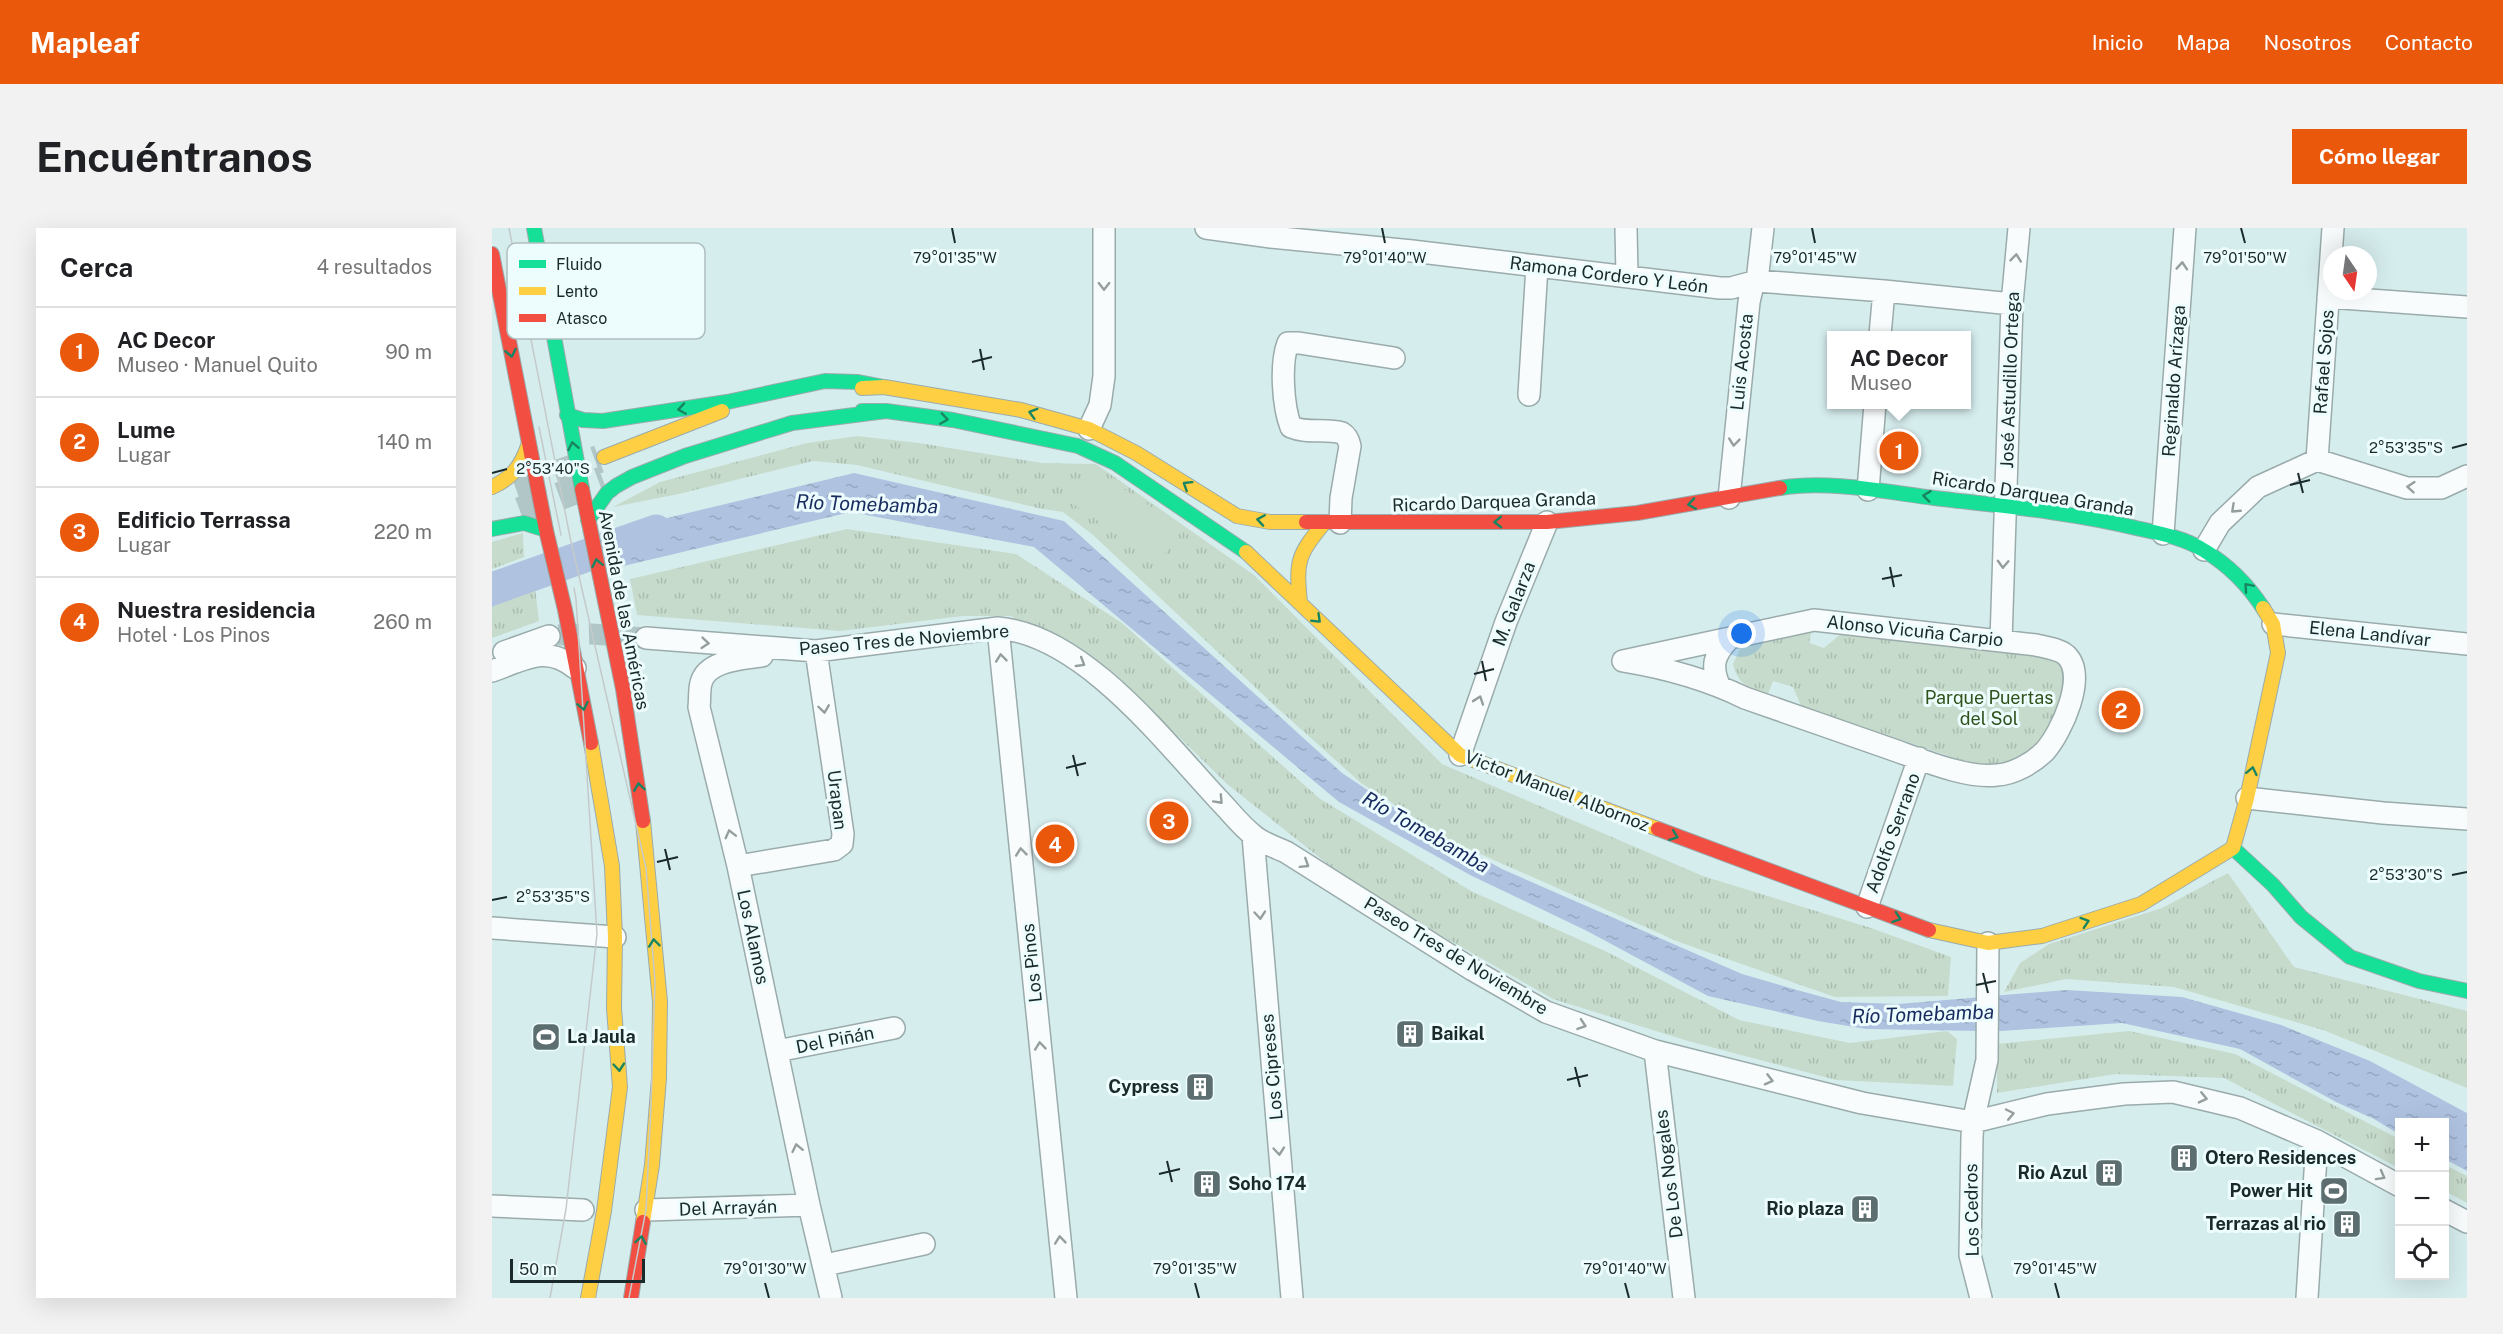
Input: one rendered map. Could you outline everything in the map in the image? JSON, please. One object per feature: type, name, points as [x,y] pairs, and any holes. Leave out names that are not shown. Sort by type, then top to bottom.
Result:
[{"type":"main road","name":"Avenida de las Américas","points":[[534,228],[537,243]]},
{"type":"main road","points":[[492,254],[507,334]]},
{"type":"main road","points":[[508,339],[528,446],[564,607],[601,795],[612,866],[615,937],[614,1008],[620,1087],[614,1143],[588,1298]]},
{"type":"main road","name":"Avenida de las Américas","points":[[554,339],[588,522],[623,689],[640,795],[660,1002],[659,1078],[646,1210],[631,1298]]},
{"type":"main road","points":[[567,415],[583,420],[603,421],[727,402],[825,381],[858,382],[1022,410],[1089,429]]},
{"type":"main road","points":[[604,457],[722,411],[757,402],[816,390],[884,387]]},
{"type":"main road","name":"Victor Manuel Albornoz","points":[[610,477],[702,440],[776,419],[818,411],[886,411],[975,424],[1078,446],[1115,463],[1267,563],[1300,603],[1460,755],[1938,933],[1988,943],[2042,936],[2141,904],[2233,848]]},
{"type":"main road","points":[[588,522],[606,493],[616,486],[686,456],[792,423],[886,411]]},
{"type":"main road","name":"Ricardo Darquea Granda","points":[[1089,429],[1136,453],[1237,516],[1270,522],[1547,522],[1637,513],[1800,486],[1868,490],[2006,506],[2100,519],[2163,534],[2204,550],[2249,586],[2273,624],[2278,653],[2247,798],[2233,848]]},
{"type":"main road","points":[[492,487],[511,478],[522,465],[528,446]]},
{"type":"main road","points":[[492,497],[515,489]]},
{"type":"main road","points":[[492,520],[520,510]]},
{"type":"main road","points":[[492,530],[524,523],[546,531]]},
{"type":"main road","points":[[1290,552],[1296,546],[1298,538],[1295,523]]},
{"type":"main road","points":[[1300,603],[1298,557],[1302,548],[1332,523]]},
{"type":"main road","points":[[2233,848],[2272,885],[2301,917],[2350,957],[2419,981],[2467,991]]},
{"type":"main road","name":"Avenida de las Américas","points":[[644,1054],[660,1002]]},
{"type":"main road","points":[[604,1062],[614,1008]]},
{"type":"street","points":[[1089,429],[1100,405],[1104,376],[1104,228]]},
{"type":"street","name":"Ramona Cordero Y León","points":[[1206,228],[1271,233],[1720,288],[1731,288],[1757,281],[2012,304]]},
{"type":"street","points":[[1626,228],[1627,276]]},
{"type":"street","name":"Luis Acosta","points":[[1729,498],[1749,302],[1752,289],[1757,281],[1763,228]]},
{"type":"street","name":"José Astudillo Ortega","points":[[2001,641],[2012,304],[2019,228]]},
{"type":"street","name":"Reginaldo Arízaga","points":[[2163,534],[2185,228]]},
{"type":"street","name":"Rafael Sojos","points":[[2331,246],[2332,228]]},
{"type":"street","points":[[1529,395],[1537,266]]},
{"type":"street","points":[[1880,331],[1884,291]]},
{"type":"street","name":"Rafael Sojos","points":[[2317,460],[2328,300]]},
{"type":"street","points":[[2370,300],[2467,307]]},
{"type":"street","points":[[1332,523],[1341,498],[1350,446],[1348,439],[1342,434],[1299,430],[1291,427],[1285,413],[1284,353],[1288,343],[1299,343],[1394,358]]},
{"type":"street","points":[[1868,490],[1875,409]]},
{"type":"street","points":[[2204,550],[2220,523],[2258,487],[2317,460],[2407,488],[2441,488],[2467,476]]},
{"type":"street","name":"M. Galarza","points":[[1460,755],[1506,622],[1547,522]]},
{"type":"street","name":"Alonso Vicuña Carpio","points":[[1814,620],[2001,641],[2036,645],[2062,652],[2072,665],[2073,689],[2059,734],[2043,752],[2024,767],[1997,776],[1972,774],[1920,758],[1745,698],[1719,685],[1658,666],[1623,661],[1814,620]]},
{"type":"street","name":"Elena Landívar","points":[[2273,624],[2467,644]]},
{"type":"street","name":"Paseo Tres de Noviembre","points":[[646,638],[809,651],[998,628],[1017,630],[1057,649],[1090,669],[1124,699],[1253,836],[1286,852],[1473,970],[1546,1012],[1655,1051],[1862,1103],[1973,1122],[2047,1104],[2124,1094],[2173,1092],[2240,1108],[2318,1141],[2395,1183]]},
{"type":"street","name":"Los Pinos","points":[[998,628],[1066,1298]]},
{"type":"street","points":[[492,657],[549,636]]},
{"type":"street","points":[[1719,685],[1714,673],[1714,662],[1718,650],[1728,640]]},
{"type":"street","name":"Urapan","points":[[738,866],[834,850],[842,844],[843,834],[809,651]]},
{"type":"street","name":"Los Alamos","points":[[809,651],[733,660],[711,669],[701,682],[699,707],[738,866],[809,1205],[831,1298]]},
{"type":"street","points":[[492,671],[544,654],[564,659],[575,668]]},
{"type":"street","name":"Adolfo Serrano","points":[[1867,908],[1920,758]]},
{"type":"street","points":[[2247,798],[2384,813],[2467,819]]},
{"type":"street","name":"Los Cipreses","points":[[1253,836],[1292,1298]]},
{"type":"street","points":[[492,928],[615,937]]},
{"type":"street","name":"Los Cedros","points":[[1981,1298],[1970,1255],[1973,1122],[1987,1060],[1988,943]]},
{"type":"street","name":"Del Piñán","points":[[777,1051],[894,1028]]},
{"type":"street","name":"De Los Nogales","points":[[1655,1051],[1684,1298]]},
{"type":"street","points":[[2307,1298],[2318,1141]]},
{"type":"street","name":"Del Arrayán","points":[[646,1210],[809,1205]]},
{"type":"street","points":[[492,1206],[584,1210]]},
{"type":"street","points":[[2449,1212],[2467,1222]]},
{"type":"street","points":[[825,1265],[924,1244]]},
{"type":"green space","points":[[857,436],[919,443],[1042,463],[1096,464],[1254,575],[1442,764],[1703,876],[1871,928],[1951,957],[1948,996],[1835,997],[1679,942],[1451,841],[1361,783],[1274,705],[1093,535],[1063,512],[857,465],[813,461],[679,494],[613,507],[660,482],[807,443]]},
{"type":"green space","points":[[1092,468],[1183,528],[1160,561],[1070,502]]},
{"type":"green space","points":[[847,529],[1016,554],[1122,623],[1319,798],[1471,891],[1605,951],[1739,1020],[1850,1043],[1947,1031],[1957,1039],[1953,1086],[1836,1080],[1688,1041],[1553,999],[1358,888],[1227,784],[1114,673],[1011,616],[963,616],[840,631],[637,615],[630,579]]},
{"type":"green space","points":[[523,533],[524,557],[492,569],[492,542]]},
{"type":"green space","points":[[535,588],[539,621],[492,638],[492,607]]},
{"type":"green space","name":"Parque Puertas del Sol","points":[[1812,630],[1809,643],[1824,648],[1843,632],[2051,658],[2059,664],[2065,683],[2049,732],[2032,750],[2001,765],[1975,765],[1801,706],[1793,687],[1773,681],[1768,694],[1745,685],[1738,677],[1733,664],[1740,649],[1747,644]]},
{"type":"green space","points":[[2228,873],[2294,967],[2467,1011],[2467,1088],[2323,1030],[2174,987],[2066,979],[2004,992],[2020,963],[2049,944],[2162,908]]},
{"type":"green space","points":[[2129,1031],[2235,1054],[2395,1137],[2395,1166],[2224,1078],[2116,1074],[1997,1093],[1997,1044]]},
{"type":"green space","points":[[2449,1167],[2467,1176],[2467,1203],[2449,1193]]},
{"type":"water","points":[[854,473],[1064,521],[1342,773],[1411,819],[1502,869],[1742,974],[1841,1002],[1898,1004],[1982,997],[1981,1031],[1866,1029],[1818,1021],[1708,996],[1587,931],[1470,875],[1339,802],[1034,547],[851,512],[619,567],[609,532]]},
{"type":"water","points":[[531,563],[535,588],[492,607],[492,575]]},
{"type":"water","points":[[2067,990],[2182,997],[2281,1025],[2370,1061],[2467,1113],[2467,1171],[2449,1161],[2449,1118],[2395,1118],[2395,1132],[2240,1049],[2122,1023],[1987,1032],[1991,996]]},
{"type":"waterway","name":"Río Tomebamba","points":[[492,589],[656,531]]},
{"type":"tunnel","points":[[516,489],[599,459]]},
{"type":"tunnel","points":[[520,511],[603,480]]},
{"type":"tunnel","points":[[558,635],[592,634],[646,638]]},
{"type":"tram line","points":[[509,228],[512,243]]},
{"type":"tram line","points":[[531,339],[570,537],[646,868],[655,982],[651,1105],[646,1210],[629,1298]]},
{"type":"tram line","points":[[539,427],[561,535]]},
{"type":"tram line","points":[[550,1298],[566,1209],[597,934],[574,588]]},
{"type":"traffic: fast","points":[[534,228],[537,243]]},
{"type":"traffic: fast","points":[[554,339],[582,489]]},
{"type":"traffic: fast","points":[[567,415],[583,420],[603,421],[727,402],[825,381],[858,382],[884,387]]},
{"type":"traffic: fast","points":[[862,411],[886,411],[953,420],[1078,446],[1115,463],[1246,552]]},
{"type":"traffic: fast","points":[[588,520],[607,493],[616,486],[632,477],[685,456],[792,423],[886,411]]},
{"type":"traffic: fast","points":[[1780,488],[1818,485],[1877,490],[2061,514],[2163,534],[2197,546],[2222,563],[2251,591],[2263,608]]},
{"type":"traffic: fast","points":[[492,529],[524,523],[546,530]]},
{"type":"traffic: fast","points":[[2233,848],[2273,885],[2301,917],[2350,957],[2419,981],[2467,991]]},
{"type":"traffic: slow","points":[[862,388],[884,387],[1021,410],[1089,429],[1136,453],[1237,516],[1270,522],[1306,522]]},
{"type":"traffic: slow","points":[[604,457],[722,411]]},
{"type":"traffic: slow","points":[[492,487],[515,471],[528,446]]},
{"type":"traffic: slow","points":[[1300,603],[1298,577],[1300,560],[1308,544],[1324,523]]},
{"type":"traffic: slow","points":[[1246,552],[1460,755],[1658,829]]},
{"type":"traffic: slow","points":[[2233,848],[2247,798],[2278,653],[2273,624],[2263,608]]},
{"type":"traffic: slow","points":[[588,1298],[604,1211],[620,1087],[614,1008],[615,937],[612,866],[591,743]]},
{"type":"traffic: slow","points":[[643,821],[660,1002],[659,1078],[652,1165],[643,1222]]},
{"type":"traffic: slow","points":[[1929,930],[1988,943],[2042,936],[2141,904],[2233,848]]},
{"type":"traffic: jam","points":[[492,254],[507,331]]},
{"type":"traffic: jam","points":[[509,339],[591,743]]},
{"type":"traffic: jam","points":[[1306,522],[1547,522],[1637,513],[1780,488]]},
{"type":"traffic: jam","points":[[582,489],[623,689],[643,821]]},
{"type":"traffic: jam","points":[[1658,829],[1929,930]]},
{"type":"traffic: jam","points":[[631,1298],[643,1222]]},
{"type":"place","name":"AC Decor","points":[[1899,451]]},
{"type":"place","name":"Lume","points":[[2121,710]]},
{"type":"place","name":"Edificio Terrassa","points":[[1169,821]]},
{"type":"place","name":"Nuestra residencia","points":[[1055,844]]},
{"type":"place","name":"Baikal","points":[[1410,1034]]},
{"type":"place","name":"La Jaula","points":[[546,1037]]},
{"type":"place","name":"Cypress","points":[[1200,1087]]},
{"type":"place","name":"Otero Residences","points":[[2184,1158]]},
{"type":"place","name":"Rio Azul","points":[[2109,1173]]},
{"type":"place","name":"Soho 174","points":[[1207,1184]]},
{"type":"place","name":"Power Hit","points":[[2334,1191]]},
{"type":"place","name":"Rio plaza","points":[[1865,1209]]},
{"type":"place","name":"Terrazas al rio","points":[[2347,1224]]}]
